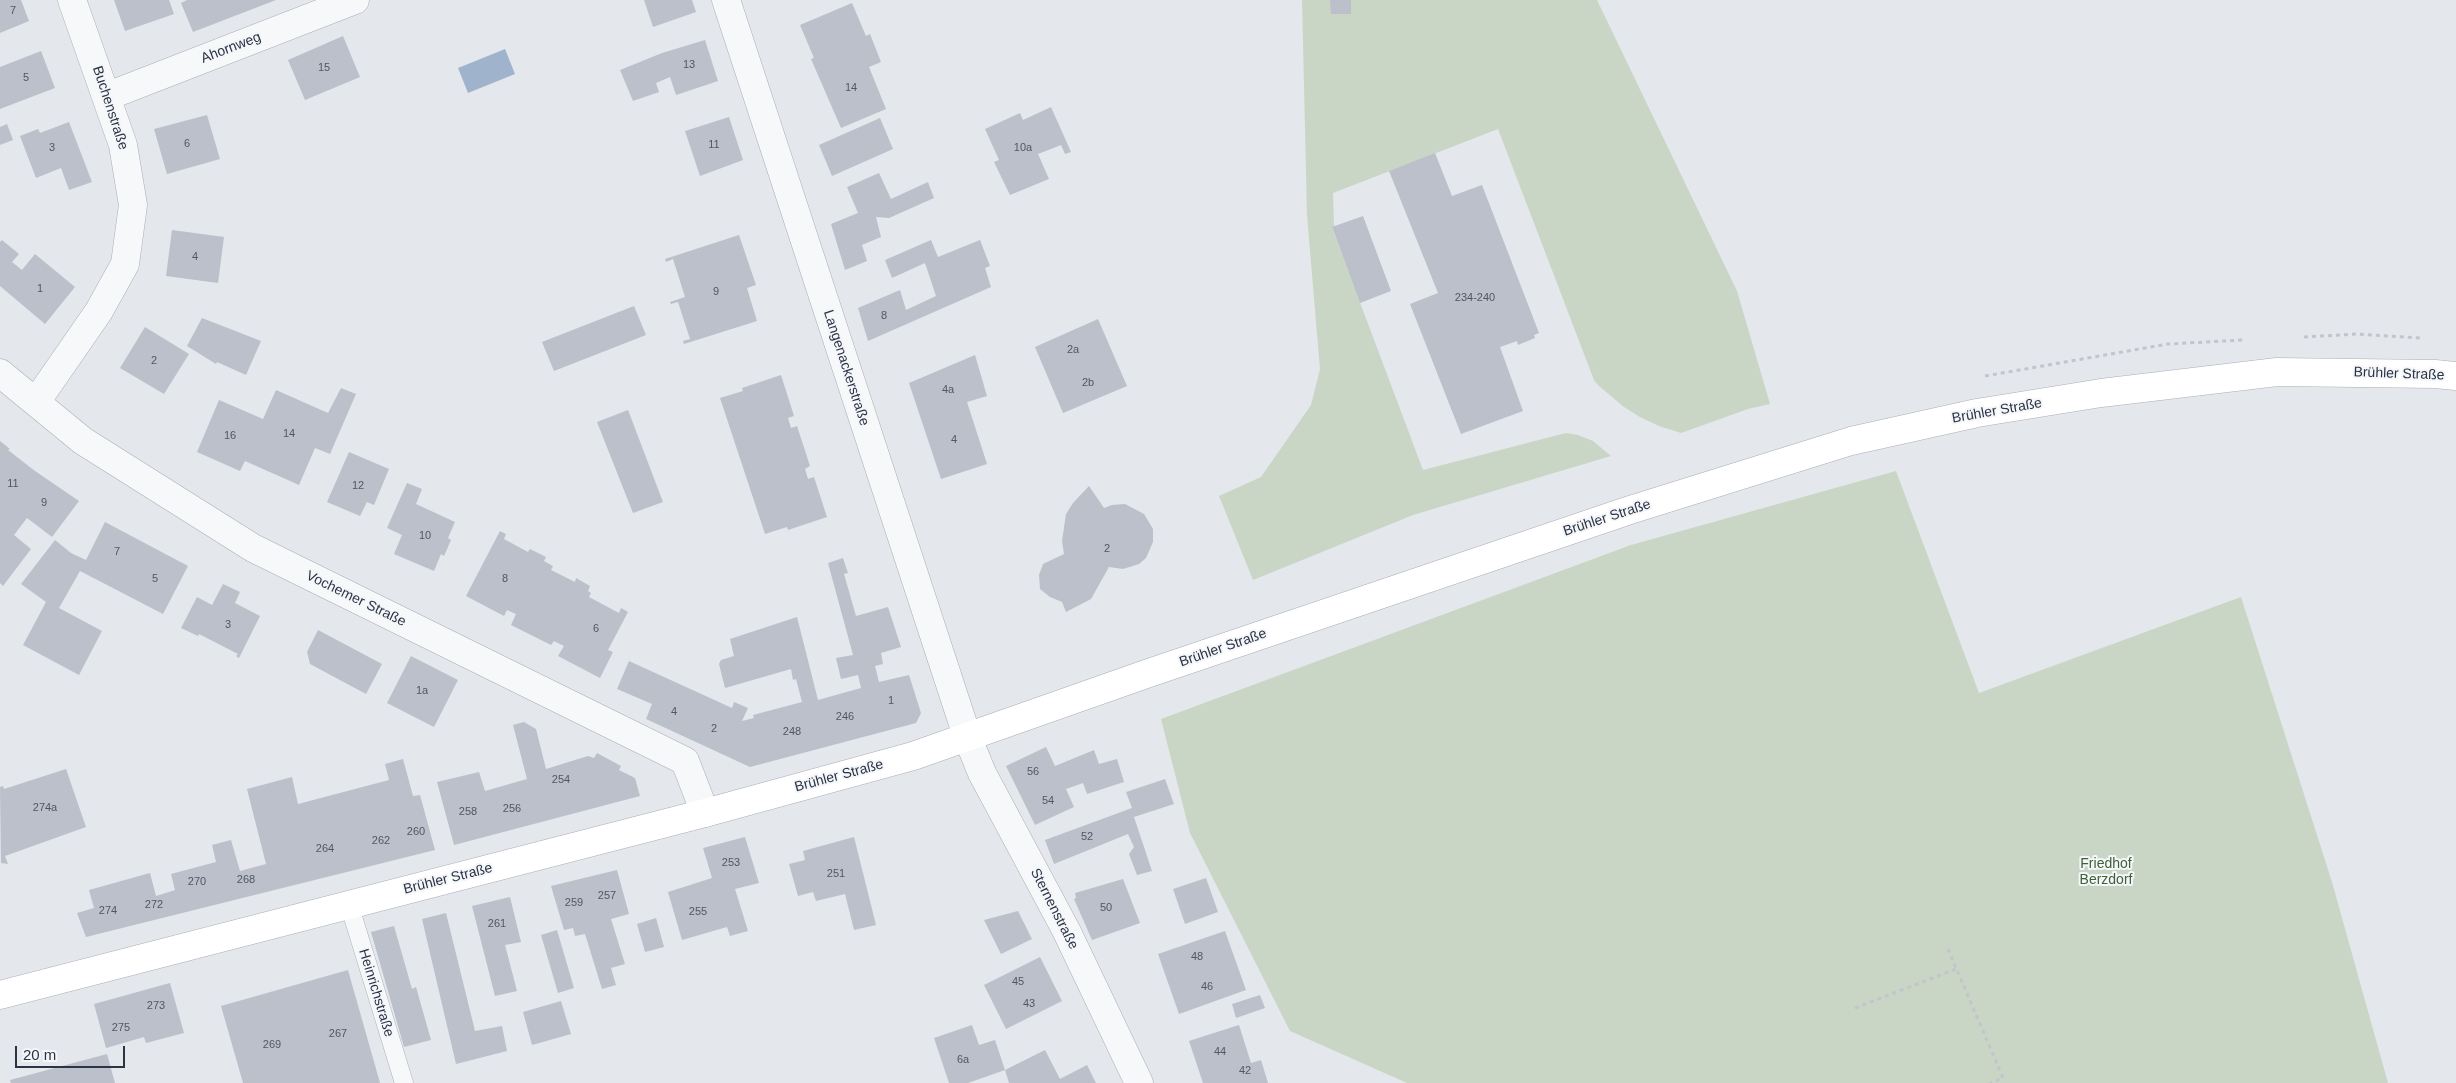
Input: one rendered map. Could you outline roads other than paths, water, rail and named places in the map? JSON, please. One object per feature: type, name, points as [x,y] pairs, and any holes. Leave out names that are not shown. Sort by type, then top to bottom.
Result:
[{"type":"main road","name":"Brühler Straße","points":[[0,995],[705,813],[913,756],[1621,513],[1851,441],[1976,413],[2091,394],[2277,372],[2435,374],[2456,376]]},
{"type":"street","name":"Buchenstraße","points":[[36,402],[99,311],[124,264],[133,206],[123,144],[108,96],[72,0]]},
{"type":"street","name":"Ahornweg","points":[[108,96],[355,0]]},
{"type":"street","name":"Langenackerstraße","points":[[726,0],[967,736]]},
{"type":"street","name":"Vochemer Straße","points":[[0,374],[83,441],[253,548],[685,761],[705,813]]},
{"type":"street","name":"Sternenstraße","points":[[967,736],[982,773],[1066,932],[1139,1083]]},
{"type":"lane","name":"Heinrichstraße","points":[[349,904],[404,1083]]},
{"type":"water","points":[[505,49],[515,74],[468,93],[458,68]]},
{"type":"park label","name":"Friedhof Berzdorf","points":[[2106,872]]}]
